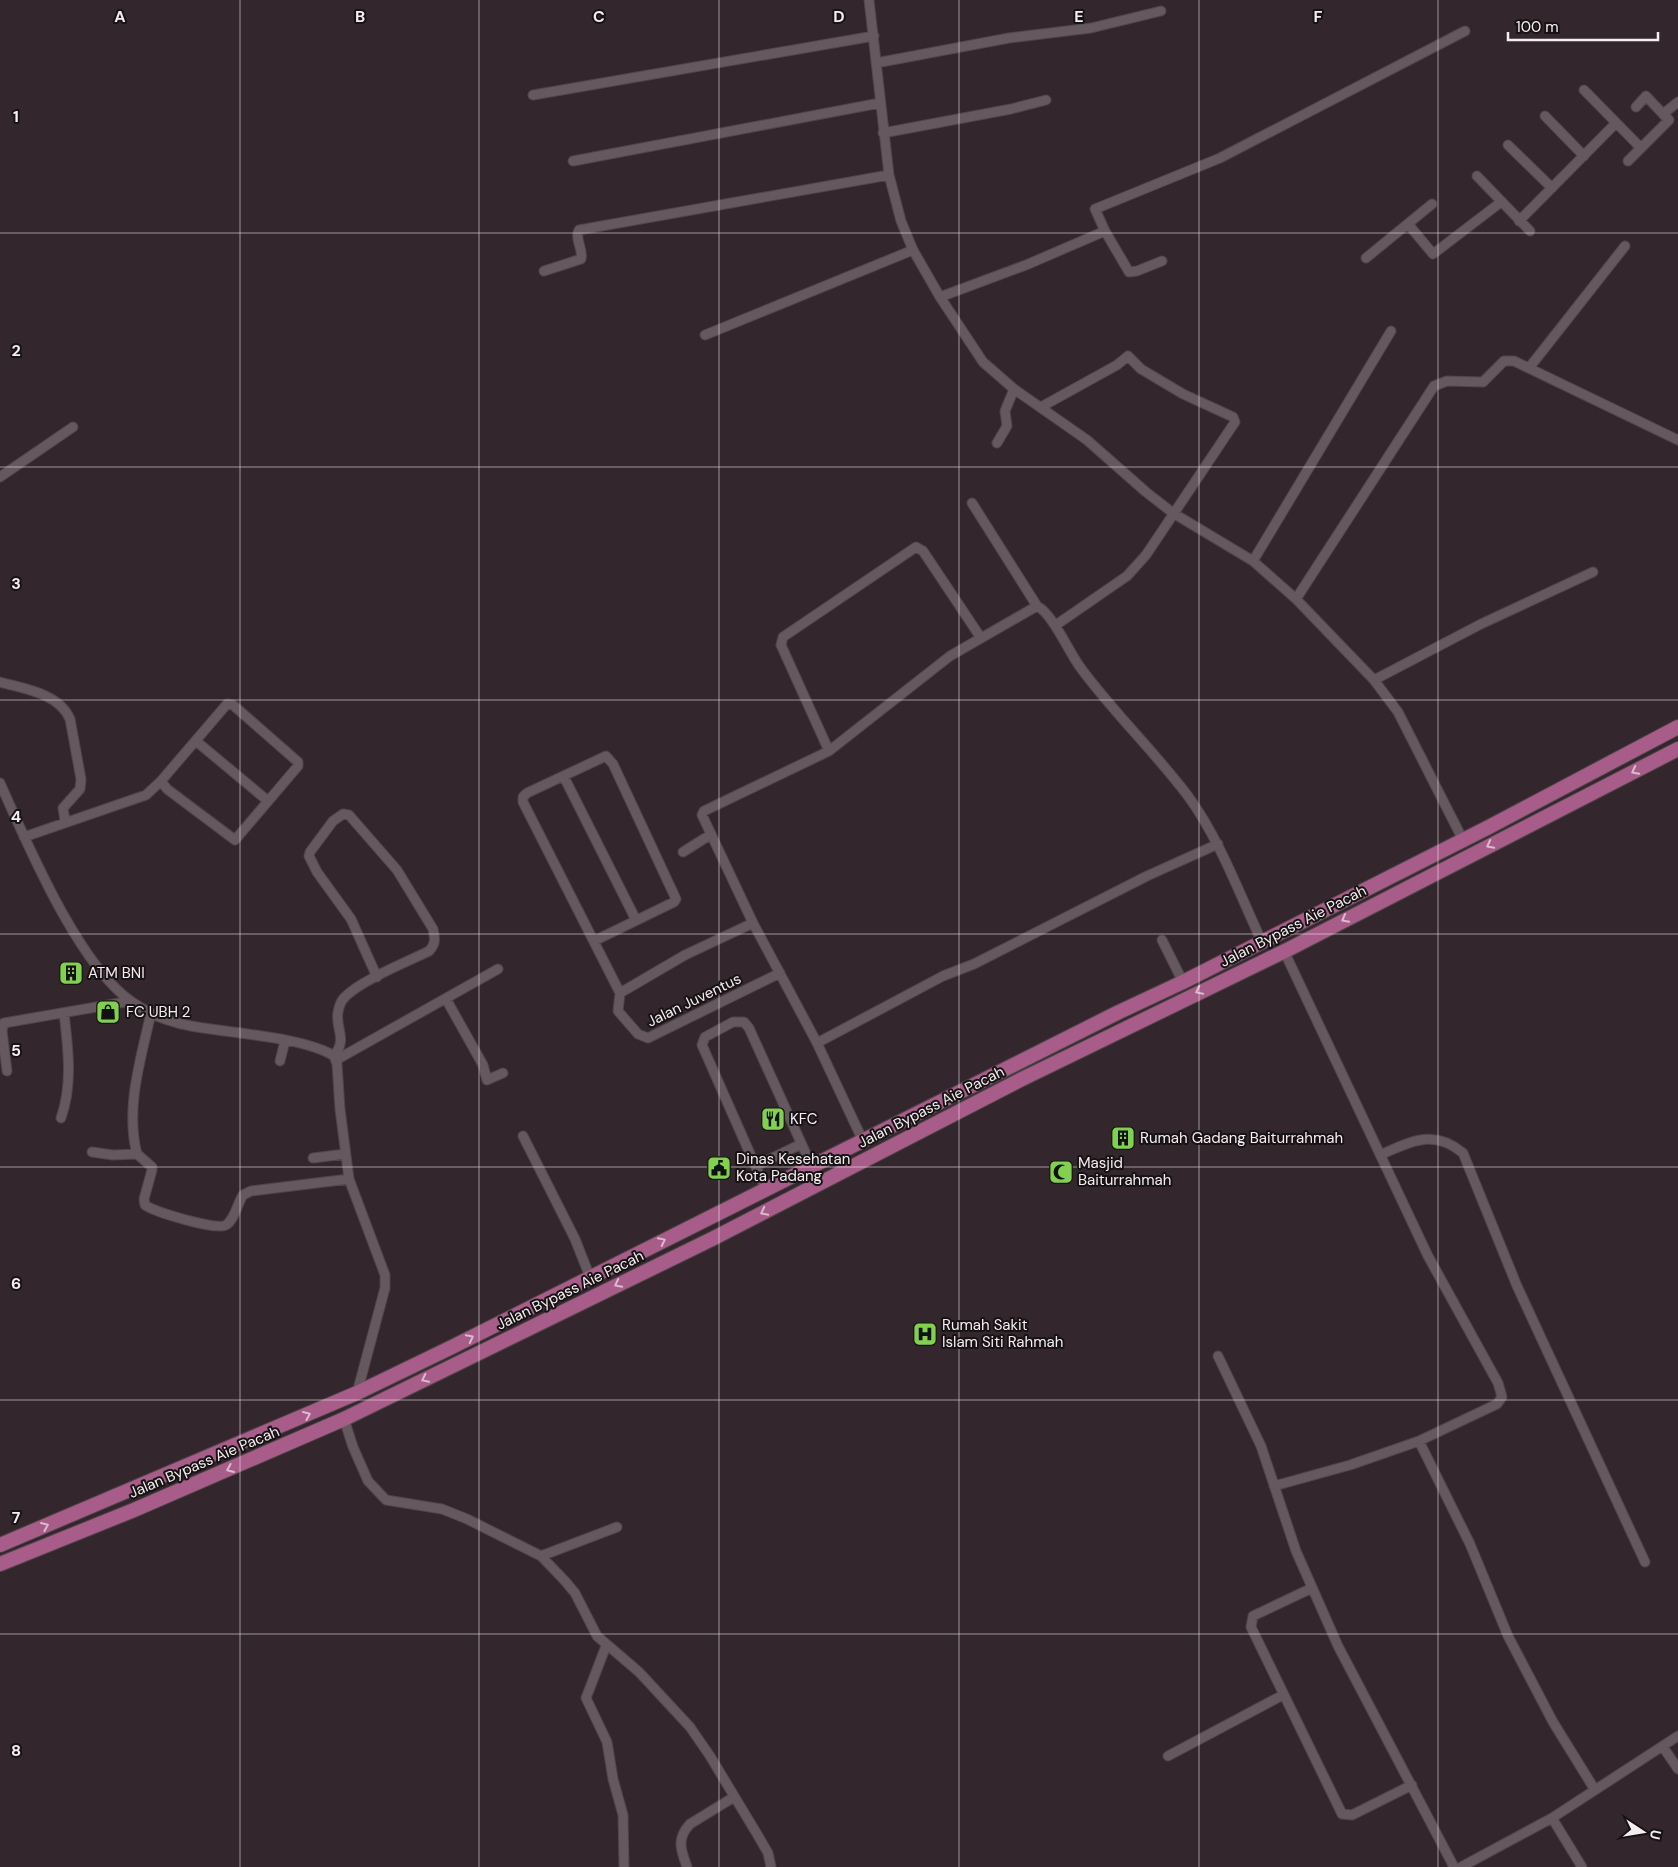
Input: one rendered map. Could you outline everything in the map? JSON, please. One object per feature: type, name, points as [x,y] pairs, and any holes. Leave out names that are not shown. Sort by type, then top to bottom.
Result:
[{"type":"highway","points":[[0,1545],[358,1393],[1183,982],[1463,840],[1678,727]]},
{"type":"highway","name":"Jalan Bypass Aie Pacah","points":[[0,1564],[344,1419],[712,1238],[1144,1018],[1284,951],[1678,749]]},
{"type":"highway","points":[[1136,1004],[1144,1018]]},
{"type":"highway","points":[[452,1347],[460,1362]]},
{"type":"highway","points":[[247,1440],[255,1458]]},
{"type":"street","points":[[869,0],[889,175],[901,221],[913,250],[940,297],[983,362],[1014,389],[1087,440],[1173,513],[1254,561],[1296,600],[1374,680],[1398,712],[1463,840]]},
{"type":"street","points":[[876,63],[1009,38],[1091,28],[1161,11]]},
{"type":"street","points":[[1162,260],[1137,271],[1129,272],[1105,231],[1095,209],[1220,158],[1465,31]]},
{"type":"street","points":[[533,95],[874,36]]},
{"type":"street","points":[[1584,90],[1641,148]]},
{"type":"street","points":[[1628,161],[1669,120],[1646,96],[1636,107]]},
{"type":"street","points":[[883,133],[1012,110],[1046,100]]},
{"type":"street","points":[[1664,114],[1678,102]]},
{"type":"street","points":[[573,161],[880,103]]},
{"type":"street","points":[[1545,116],[1584,156]]},
{"type":"street","points":[[1519,221],[1616,123]]},
{"type":"street","points":[[1508,145],[1552,188]]},
{"type":"street","points":[[544,271],[581,260],[582,255],[577,235],[579,230],[889,175]]},
{"type":"street","points":[[1477,176],[1519,221],[1530,230]]},
{"type":"street","points":[[1408,224],[1433,254],[1501,202]]},
{"type":"street","points":[[1366,258],[1432,204]]},
{"type":"street","points":[[940,297],[1026,265],[1105,231]]},
{"type":"street","points":[[1529,368],[1625,246]]},
{"type":"street","points":[[705,335],[913,250]]},
{"type":"street","points":[[1254,561],[1392,330]]},
{"type":"street","points":[[1041,407],[1117,365],[1128,356],[1141,369],[1168,385],[1233,417],[1234,426],[1146,555],[1127,576],[1056,625]]},
{"type":"street","points":[[1296,600],[1434,386],[1447,380],[1483,382],[1504,361],[1514,361],[1678,440]]},
{"type":"street","points":[[997,442],[1007,426],[1006,406],[1014,389]]},
{"type":"street","points":[[0,477],[73,427]]},
{"type":"street","points":[[972,503],[1037,606],[1056,625],[1065,645],[1082,669],[1188,796],[1218,844],[1262,942]]},
{"type":"street","points":[[829,751],[780,645],[783,637],[916,547],[923,550],[980,638]]},
{"type":"street","points":[[1374,680],[1481,624],[1593,572]]},
{"type":"street","points":[[864,1141],[818,1043],[753,922],[702,818],[704,812],[829,751],[950,656],[1037,606]]},
{"type":"street","points":[[0,682],[38,693],[67,710],[81,780],[80,789],[63,808],[65,821]]},
{"type":"street","points":[[24,836],[146,795],[161,781],[225,705],[233,705],[298,761],[298,766],[235,840],[167,789],[161,781]]},
{"type":"street","points":[[196,741],[268,801]]},
{"type":"street","points":[[594,941],[674,902],[676,896],[613,764],[609,758],[604,756],[564,777],[527,793],[523,797],[523,802],[620,993],[685,955],[753,922]]},
{"type":"street","points":[[564,777],[636,920]]},
{"type":"street","points":[[0,783],[51,890],[93,961],[105,977],[131,1001],[163,1020],[285,1041],[321,1049],[335,1058]]},
{"type":"street","points":[[358,1393],[383,1295],[385,1275],[349,1179],[335,1058],[340,1048],[342,1032],[337,1015],[342,999],[377,977],[428,951],[433,947],[435,937],[433,928],[396,870],[349,815],[343,814],[333,821],[309,856],[317,872],[351,919],[377,977]]},
{"type":"street","points":[[683,852],[710,835]]},
{"type":"street","points":[[818,1043],[943,976],[974,964],[1148,876],[1218,844]]},
{"type":"street","points":[[1162,940],[1183,982]]},
{"type":"street","points":[[1274,1486],[1350,1465],[1419,1441],[1492,1408],[1502,1397],[1494,1375],[1428,1256],[1382,1154],[1284,951]]},
{"type":"street","points":[[335,1058],[498,970]]},
{"type":"street","name":"Jalan Juventus","points":[[620,993],[618,1011],[638,1034],[648,1038],[780,973]]},
{"type":"street","points":[[446,999],[482,1064],[487,1080],[502,1073]]},
{"type":"street","points":[[7,1071],[2,1031],[4,1023],[131,1001]]},
{"type":"street","points":[[61,1118],[66,1104],[69,1072],[64,1012]]},
{"type":"street","points":[[150,1013],[138,1071],[132,1115],[137,1154],[152,1167],[144,1199],[145,1205],[217,1227],[228,1224],[243,1195],[251,1191],[349,1179]]},
{"type":"street","points":[[766,1190],[702,1045],[705,1037],[733,1022],[744,1022],[749,1028],[812,1167]]},
{"type":"street","points":[[280,1061],[285,1041]]},
{"type":"street","points":[[522,1136],[575,1239],[590,1278]]},
{"type":"street","points":[[1382,1154],[1416,1140],[1436,1139],[1449,1142],[1463,1153],[1517,1286],[1645,1562]]},
{"type":"street","points":[[756,1166],[801,1144]]},
{"type":"street","points":[[92,1152],[112,1155],[137,1154]]},
{"type":"street","points":[[313,1158],[345,1154]]},
{"type":"street","points":[[1218,1356],[1262,1446],[1274,1486],[1312,1588],[1338,1646],[1454,1867]]},
{"type":"street","points":[[344,1419],[353,1447],[368,1481],[386,1500],[442,1509],[467,1519],[512,1544],[541,1556],[575,1593],[597,1636],[606,1646],[639,1672],[690,1727],[768,1852],[771,1867]]},
{"type":"street","points":[[1419,1441],[1470,1544],[1508,1636],[1553,1722],[1595,1790]]},
{"type":"street","points":[[541,1556],[617,1527]]},
{"type":"street","points":[[1312,1588],[1253,1616],[1251,1621],[1252,1633],[1344,1816],[1352,1815],[1412,1785]]},
{"type":"street","points":[[606,1646],[586,1698],[607,1742],[613,1779],[623,1815],[624,1867]]},
{"type":"street","points":[[1168,1756],[1283,1695]]},
{"type":"street","points":[[1462,1867],[1552,1818],[1678,1736]]},
{"type":"street","points":[[1663,1747],[1678,1769]]},
{"type":"street","points":[[687,1867],[680,1841],[684,1830],[690,1824],[734,1797]]},
{"type":"street","points":[[1552,1818],[1582,1867]]},
{"type":"place","name":"ATM BNI","points":[[71,973]]},
{"type":"place","name":"FC UBH 2","points":[[108,1012]]},
{"type":"place","name":"KFC","points":[[773,1119]]},
{"type":"place","name":"Rumah Gadang Baiturrahmah","points":[[1123,1138]]},
{"type":"place","name":"Dinas Kesehatan Kota Padang","points":[[719,1168]]},
{"type":"place","name":"Masjid Baiturrahmah","points":[[1061,1172]]},
{"type":"place","name":"Rumah Sakit Islam Siti Rahmah","points":[[925,1334]]}]
